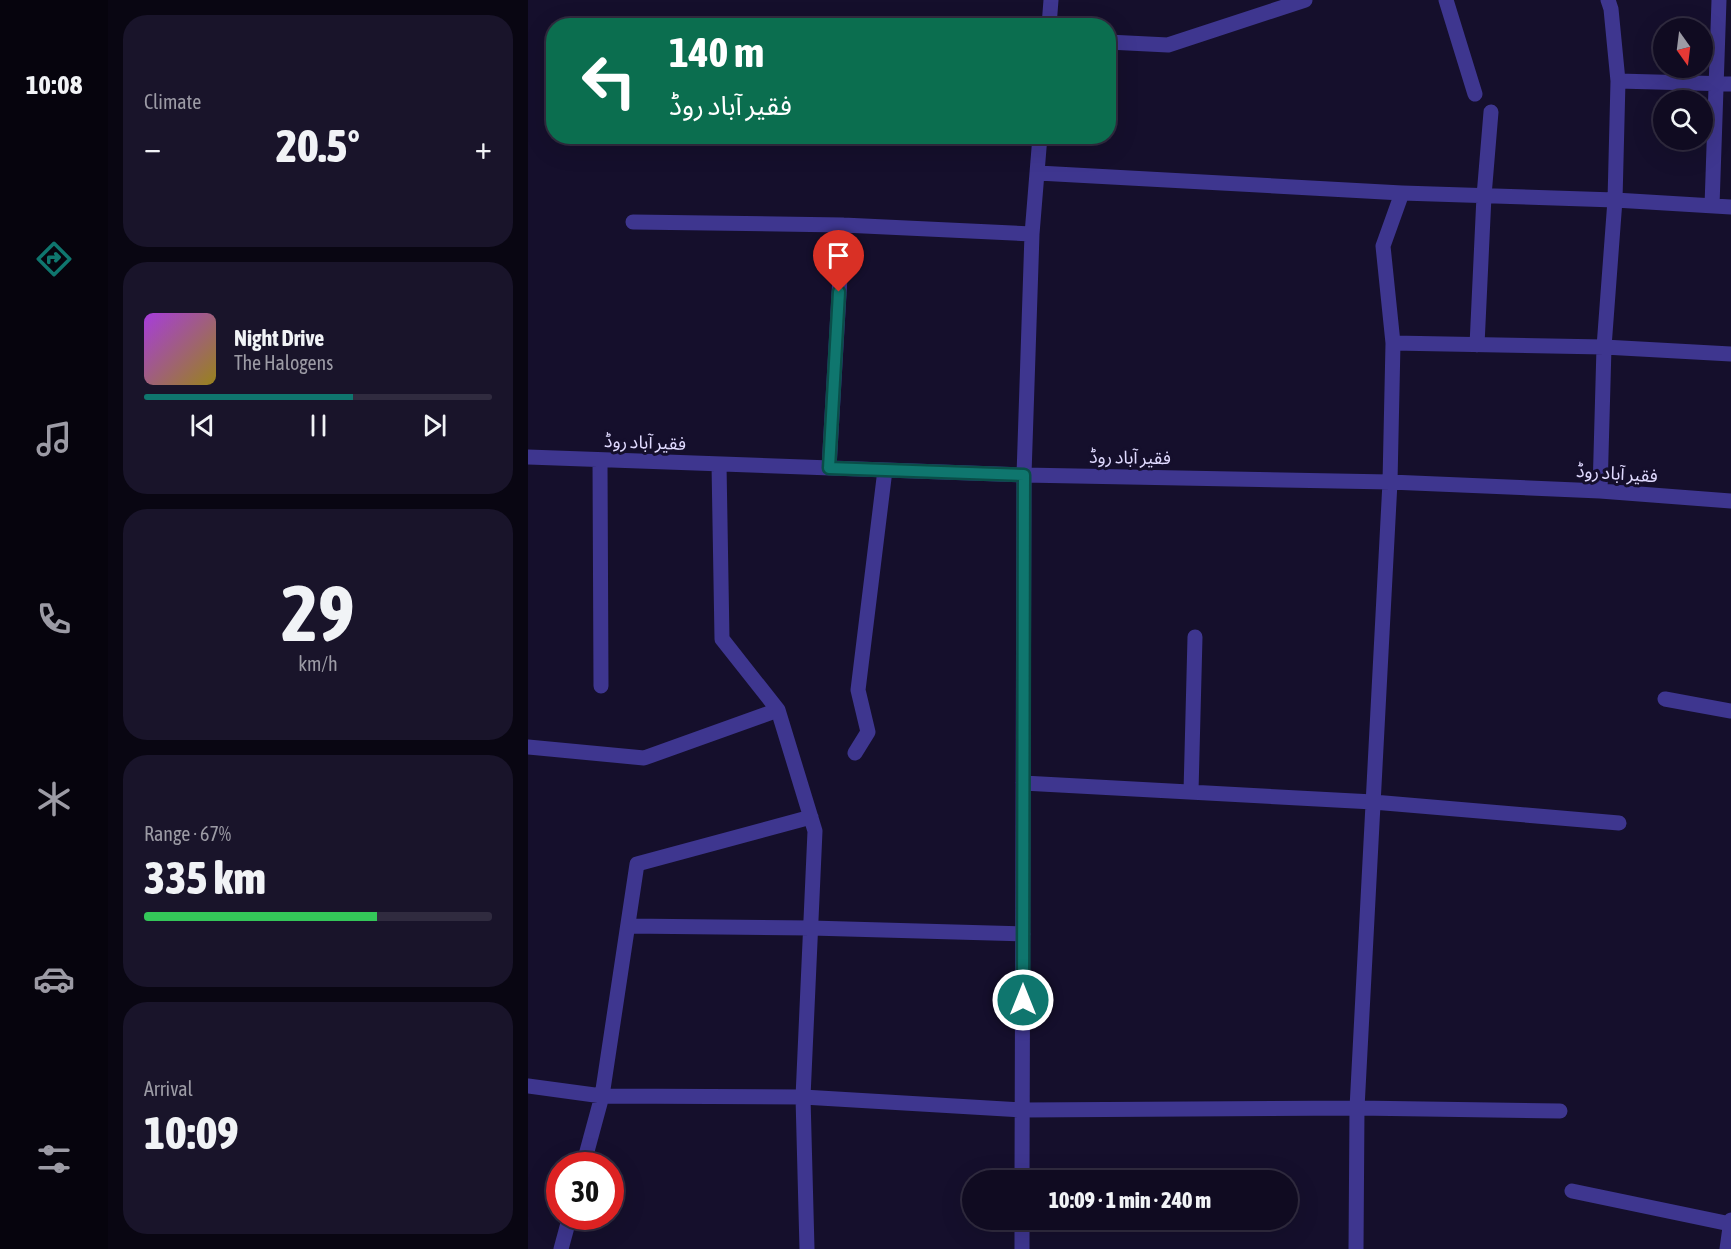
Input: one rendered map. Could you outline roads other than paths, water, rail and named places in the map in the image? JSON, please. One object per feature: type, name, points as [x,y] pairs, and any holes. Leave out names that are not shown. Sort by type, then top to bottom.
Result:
[{"type":"street","points":[[1049,18],[1050,0]]},
{"type":"street","points":[[1116,42],[1168,45],[1305,0]]},
{"type":"street","points":[[1446,0],[1475,94]]},
{"type":"street","points":[[1600,491],[1604,347],[1615,200],[1618,81],[1611,9],[1608,0]]},
{"type":"street","points":[[1712,206],[1719,0]]},
{"type":"street","points":[[1618,81],[1731,84]]},
{"type":"street","points":[[1477,345],[1484,196],[1491,112]]},
{"type":"street","points":[[1022,1170],[1024,475],[1032,234],[1040,144]]},
{"type":"street","points":[[1038,173],[1402,193],[1615,200],[1731,207]]},
{"type":"street","points":[[1356,1249],[1357,1108],[1390,482],[1393,343],[1383,246],[1402,193]]},
{"type":"street","points":[[633,222],[843,225],[1032,234]]},
{"type":"street","points":[[829,468],[843,225]]},
{"type":"street","points":[[1393,343],[1604,347],[1731,354]]},
{"type":"street","name":"فقیر آباد روڈ","points":[[528,457],[1024,475],[1390,482],[1600,491],[1731,501]]},
{"type":"street","points":[[600,460],[601,686]]},
{"type":"street","points":[[719,464],[723,639],[778,710],[815,831],[804,1098],[807,1249]]},
{"type":"street","points":[[855,753],[868,732],[858,690],[885,470]]},
{"type":"street","points":[[1191,792],[1195,637]]},
{"type":"street","points":[[1665,699],[1731,711]]},
{"type":"street","points":[[528,747],[644,758],[778,710]]},
{"type":"street","points":[[1023,783],[1373,802],[1619,824]]},
{"type":"street","points":[[587,1152],[602,1096],[637,864],[811,817]]},
{"type":"street","points":[[628,926],[1023,934]]},
{"type":"street","points":[[528,1086],[602,1096],[804,1098],[1023,1110],[1357,1108],[1560,1111]]},
{"type":"street","points":[[1572,1191],[1731,1222],[1727,1249]]},
{"type":"street","points":[[561,1249],[566,1230]]},
{"type":"street","points":[[1022,1230],[1022,1249]]}]
